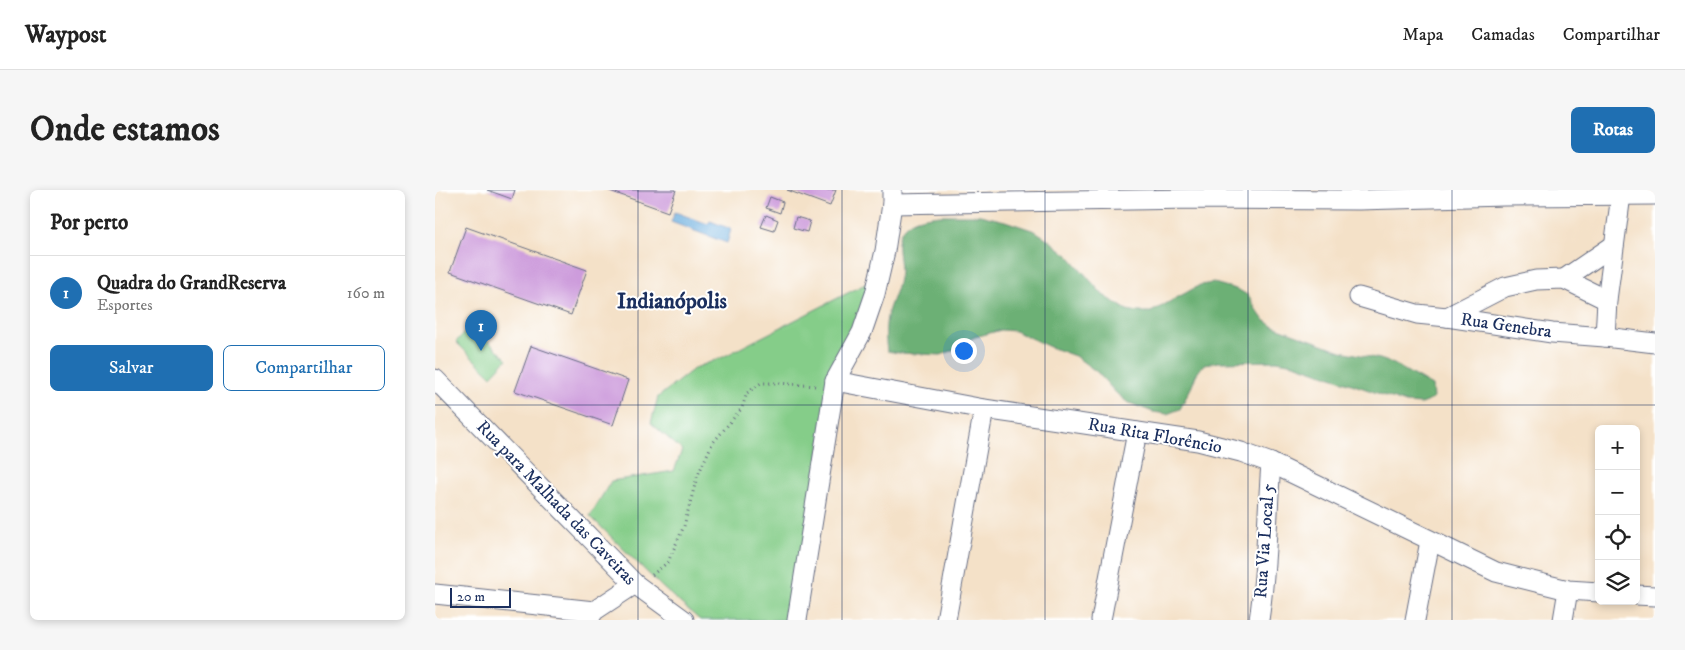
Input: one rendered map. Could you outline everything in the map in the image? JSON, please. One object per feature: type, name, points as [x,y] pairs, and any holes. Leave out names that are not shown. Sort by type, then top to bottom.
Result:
[{"type":"street","points":[[797,620],[835,385],[862,332],[875,294],[885,251],[892,197],[1504,193],[1621,195],[1654,193]]},
{"type":"street","points":[[1605,337],[1607,300],[1621,195]]},
{"type":"street","points":[[1564,279],[1614,245]]},
{"type":"street","points":[[1447,317],[1505,287],[1536,280],[1564,279],[1607,300]]},
{"type":"street","name":"Rua Genebra","points":[[1359,297],[1417,314],[1552,333],[1655,343]]},
{"type":"street","name":"Rua para Malhada das Caveiras","points":[[435,378],[632,582],[684,620]]},
{"type":"street","name":"Rua Rita Florêncio","points":[[835,385],[1198,440],[1271,463],[1495,572],[1568,590],[1595,592]]},
{"type":"street","points":[[946,620],[984,409]]},
{"type":"street","points":[[1101,620],[1137,432]]},
{"type":"street","name":"Rua Via Local 5","points":[[1259,620],[1267,546],[1271,463]]},
{"type":"street","points":[[1415,620],[1430,541]]},
{"type":"street","points":[[435,594],[592,615],[632,582]]},
{"type":"street","points":[[1563,620],[1568,590]]},
{"type":"street","points":[[1640,595],[1655,596]]},
{"type":"path","points":[[632,582],[653,574],[668,562],[683,526],[697,477],[713,444],[742,408],[747,393],[761,383],[835,385]]},
{"type":"green space","points":[[980,215],[1035,231],[1069,256],[1103,295],[1127,310],[1151,312],[1200,285],[1214,283],[1239,290],[1249,296],[1263,319],[1273,326],[1341,351],[1380,359],[1394,364],[1432,386],[1433,399],[1421,404],[1406,403],[1294,364],[1277,361],[1218,362],[1204,364],[1196,375],[1180,409],[1167,414],[1153,412],[1127,402],[1097,372],[1075,356],[1015,331],[1001,330],[975,337],[964,342],[954,350],[941,355],[887,351],[887,317],[900,271],[898,240],[902,230],[910,222],[924,217]]},
{"type":"green space","points":[[875,279],[831,380],[792,620],[700,620],[662,587],[590,516],[611,481],[674,471],[682,450],[651,423],[658,397],[695,368],[721,358]]},
{"type":"green space","points":[[471,325],[507,359],[491,376],[456,342]]},
{"type":"water","points":[[675,212],[708,224],[710,221],[731,229],[727,243],[671,222]]},
{"type":"building","points":[[487,190],[515,190],[512,199]]},
{"type":"building","points":[[607,190],[676,190],[668,212]]},
{"type":"building","points":[[787,190],[836,190],[830,206]]},
{"type":"building","points":[[770,197],[783,202],[780,213],[766,208]]},
{"type":"building","points":[[766,215],[778,220],[774,231],[761,227]]},
{"type":"building","points":[[796,217],[810,221],[807,232],[793,228]]},
{"type":"building","points":[[466,227],[587,270],[571,315],[450,272]]},
{"type":"building","points":[[531,346],[628,380],[613,425],[515,391]]},
{"type":"place","name":"Quadra do GrandReserva","points":[[481,351]]},
{"type":"district","name":"Indianópolis","points":[[672,301]]}]
